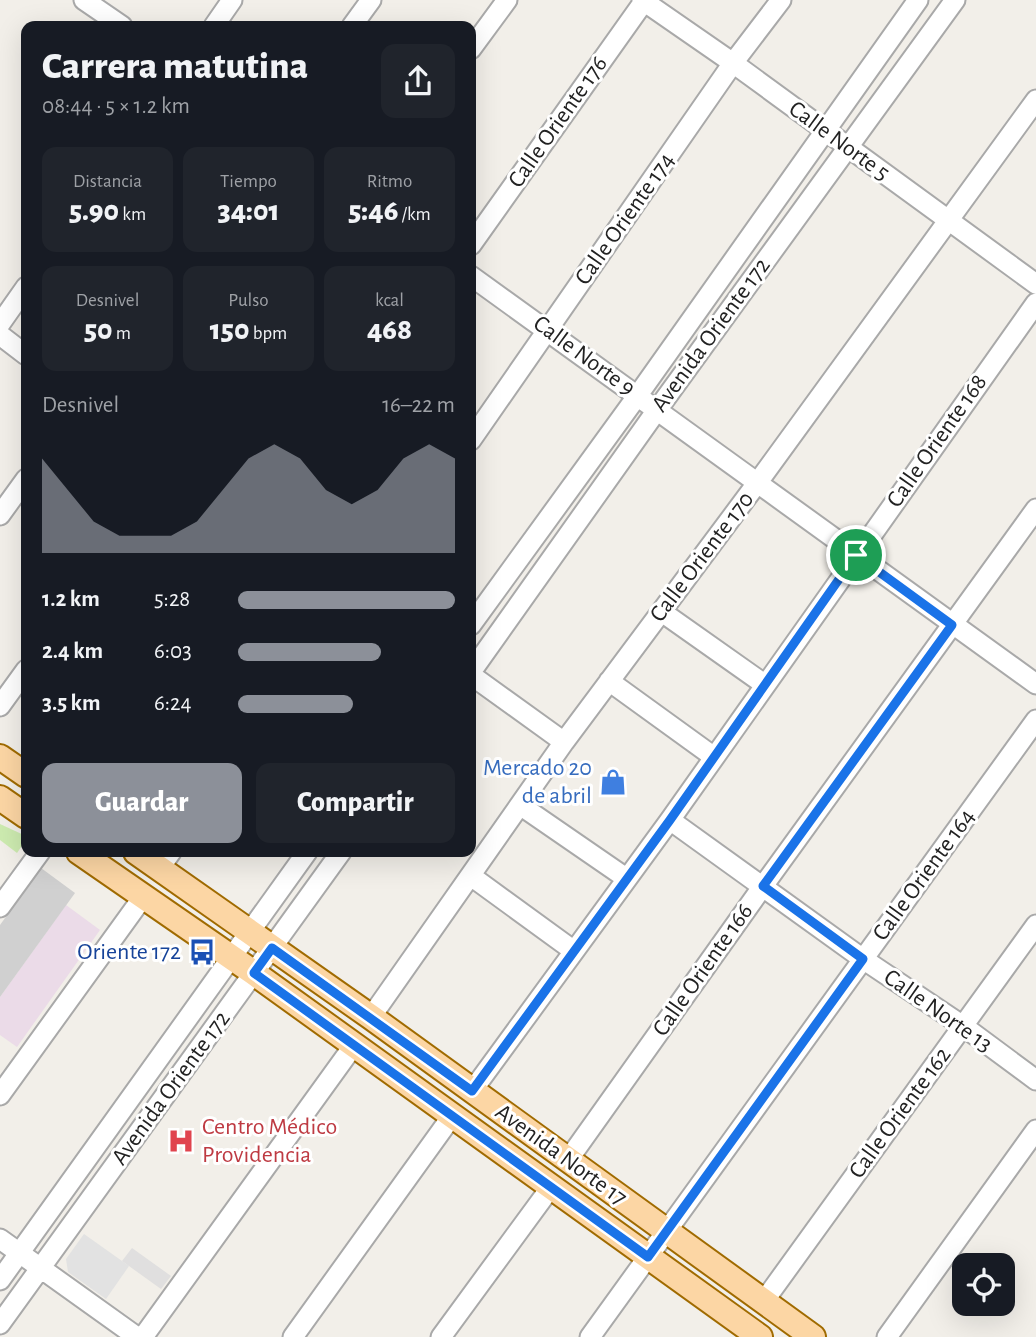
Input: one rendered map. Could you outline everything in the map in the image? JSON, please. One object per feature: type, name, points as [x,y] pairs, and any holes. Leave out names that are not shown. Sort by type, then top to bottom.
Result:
[{"type":"main road","points":[[0,757],[21,772]]},
{"type":"main road","points":[[0,798],[21,813]]},
{"type":"main road","name":"Avenida Norte 17","points":[[86,857],[354,1045],[648,1257],[748,1334]]},
{"type":"main road","name":"Avenida Norte 17","points":[[165,860],[250,932],[813,1337]]},
{"type":"street","points":[[85,0],[115,21]]},
{"type":"street","points":[[217,21],[232,0]]},
{"type":"street","points":[[356,21],[371,0]]},
{"type":"street","points":[[476,43],[507,0]]},
{"type":"street","name":"Calle Norte 5","points":[[644,0],[1036,284]]},
{"type":"street","name":"Calle Oriente 176","points":[[476,238],[644,0]]},
{"type":"street","name":"Calle Oriente 174","points":[[476,433],[733,63],[781,0]]},
{"type":"street","name":"Avenida Oriente 172","points":[[476,618],[638,396],[919,0]]},
{"type":"street","name":"Avenida Oriente 172","points":[[476,667],[657,410],[955,0]]},
{"type":"street","name":"Calle Oriente 170","points":[[371,1017],[564,742],[758,482],[1036,100]]},
{"type":"street","name":"Calle Norte 9","points":[[476,279],[1036,684]]},
{"type":"street","points":[[0,324],[21,295]]},
{"type":"street","name":"Calle Oriente 168","points":[[472,1091],[670,820],[1036,303]]},
{"type":"street","points":[[0,335],[21,351]]},
{"type":"street","points":[[0,515],[21,486]]},
{"type":"street","name":"Calle Oriente 166","points":[[568,1160],[1036,509]]},
{"type":"street","points":[[662,612],[764,684]]},
{"type":"street","points":[[0,706],[21,677]]},
{"type":"street","points":[[476,678],[564,742]]},
{"type":"street","points":[[609,681],[714,757]]},
{"type":"street","name":"Calle Oriente 164","points":[[590,1337],[1036,720]]},
{"type":"street","points":[[520,805],[626,878]]},
{"type":"street","name":"Calle Norte 13","points":[[670,820],[1036,1080]]},
{"type":"street","points":[[0,906],[36,857]]},
{"type":"street","name":"Avenida Oriente 172","points":[[0,1280],[303,857]]},
{"type":"street","name":"Avenida Oriente 172","points":[[0,1324],[337,857]]},
{"type":"street","points":[[471,877],[574,951]]},
{"type":"street","points":[[0,1095],[144,897]]},
{"type":"street","name":"Calle Oriente 162","points":[[764,1301],[1036,925]]},
{"type":"street","points":[[143,1337],[354,1045]]},
{"type":"street","points":[[293,1337],[452,1116]]},
{"type":"street","points":[[887,1337],[1036,1130]]},
{"type":"street","points":[[441,1337],[551,1187]]},
{"type":"street","points":[[0,1239],[137,1337]]},
{"type":"shaded area","points":[[41,868],[75,893],[0,997],[0,925]]},
{"type":"shaded area","points":[[66,905],[100,930],[17,1047],[0,1035],[0,997]]},
{"type":"shaded area","points":[[84,1234],[129,1266],[106,1299],[68,1272],[66,1259]]},
{"type":"shaded area","points":[[132,1248],[171,1276],[161,1289],[122,1261]]},
{"type":"green space","points":[[0,824],[21,834],[21,847],[17,853],[0,840]]},
{"type":"place","name":"Mercado 20 de abril","points":[[613,782]]},
{"type":"place","name":"Oriente 172","points":[[202,952]]},
{"type":"place","name":"Centro Médico Providencia","points":[[181,1141]]},
{"type":"route","points":[[856,555],[952,625],[763,886],[863,959],[648,1257],[254,973],[272,948],[472,1091],[670,820],[856,555]]}]
